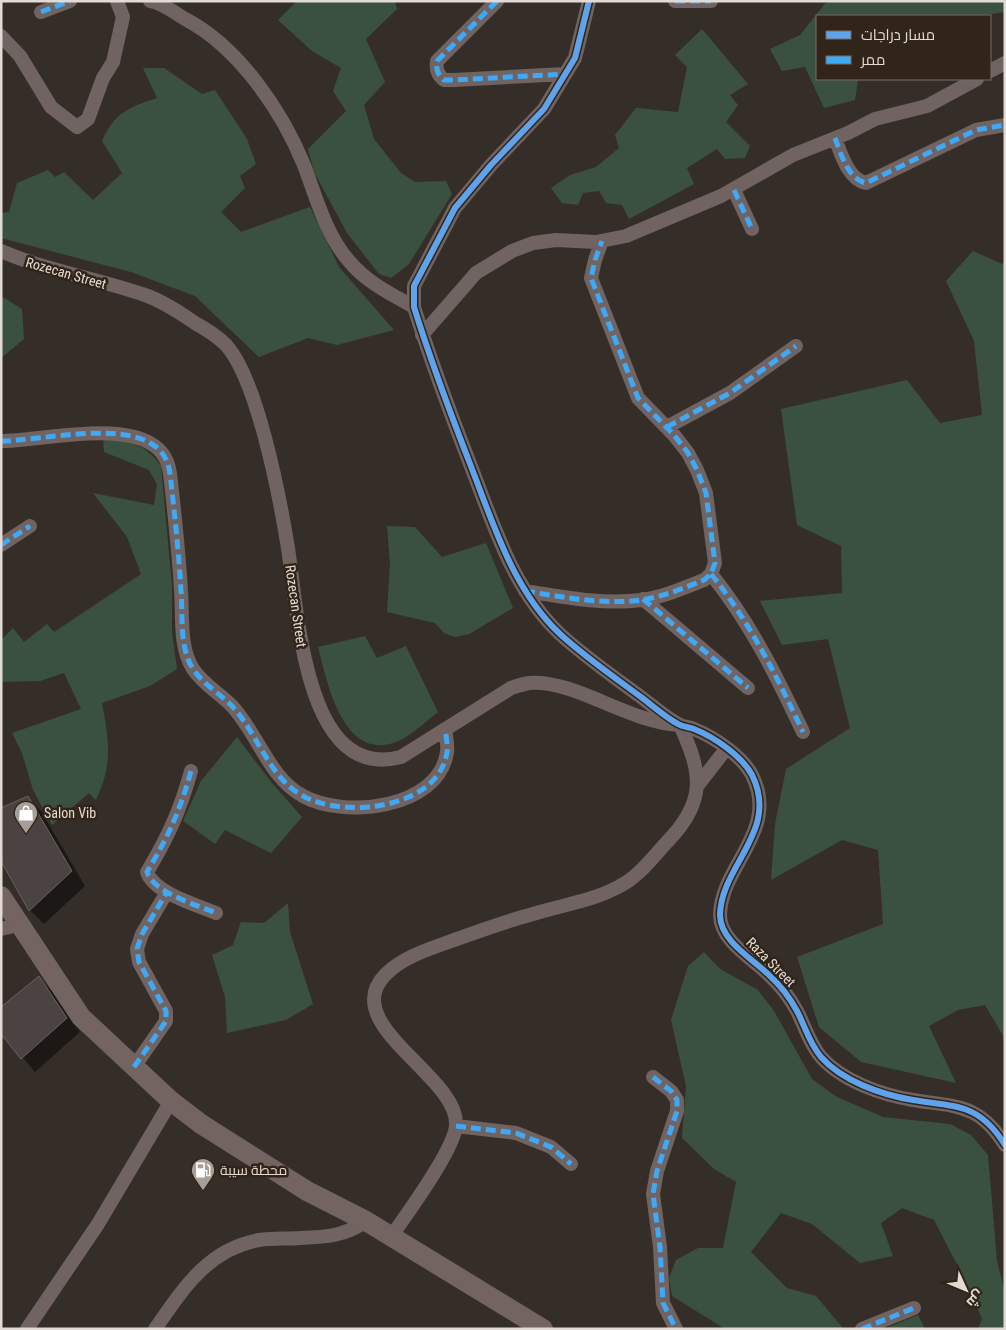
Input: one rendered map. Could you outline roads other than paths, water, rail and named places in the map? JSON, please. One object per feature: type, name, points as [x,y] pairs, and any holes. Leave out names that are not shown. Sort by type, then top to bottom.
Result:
[{"type":"street","points":[[41,12],[70,1]]},
{"type":"street","points":[[1,36],[20,56],[51,107],[77,127],[88,119],[103,78],[113,62],[123,17],[117,1]]},
{"type":"street","points":[[150,1],[197,25],[229,48],[272,103],[288,131],[327,227],[348,261],[373,283],[414,307]]},
{"type":"street","points":[[497,1],[437,60],[436,69],[439,75],[444,80],[454,80],[565,74]]},
{"type":"street","points":[[589,1],[575,58],[544,109],[491,165],[455,208],[414,286],[414,307],[422,335],[483,498],[525,591],[560,634],[680,725],[692,749],[697,766],[698,784]]},
{"type":"street","points":[[675,1],[711,1]]},
{"type":"street","points":[[991,71],[1005,64]]},
{"type":"street","points":[[422,335],[476,273],[495,260],[533,243],[556,240],[602,241],[626,236],[734,190],[793,155],[875,119],[927,106],[975,80]]},
{"type":"street","points":[[835,138],[842,157],[853,175],[859,181],[866,183],[976,130],[1005,126]]},
{"type":"street","points":[[734,190],[752,229]]},
{"type":"street","points":[[525,591],[571,598],[623,601],[642,600],[678,590],[704,580],[711,574],[715,563],[715,544],[706,493],[688,453],[667,427],[638,398],[591,278],[594,260],[602,241]]},
{"type":"street","name":"Rozecan Street","points":[[1,252],[50,269],[144,294],[194,322],[226,345],[246,378],[262,433],[287,540],[303,656],[320,708],[343,744],[355,754],[370,760],[385,761],[401,757],[511,688],[530,683],[556,686],[652,722],[680,725]]},
{"type":"street","points":[[667,427],[730,393],[796,346]]},
{"type":"street","points":[[1,441],[113,433],[135,436],[152,444],[162,453],[169,465],[182,592],[182,631],[188,658],[193,669],[232,706],[244,721],[277,775],[304,797],[343,808],[358,808],[387,805],[413,795],[430,783],[439,771],[447,752],[445,729]]},
{"type":"street","points":[[1,545],[30,526]]},
{"type":"street","points":[[711,574],[737,607],[781,687],[803,732]]},
{"type":"street","points":[[642,600],[748,688]]},
{"type":"street","name":"Raza Street","points":[[680,725],[694,729],[726,749],[740,760],[751,774],[758,792],[760,814],[748,846],[723,898],[720,916],[723,929],[784,991],[797,1011],[811,1042],[822,1058],[836,1070],[880,1092],[911,1100],[953,1104],[972,1111],[995,1130],[1005,1145]]},
{"type":"street","points":[[391,1237],[446,1152],[456,1126],[454,1111],[446,1096],[384,1026],[374,1005],[375,988],[398,964],[430,949],[523,917],[600,896],[622,885],[647,864],[686,820],[698,784],[726,749]]},
{"type":"street","points":[[191,771],[180,812],[147,872],[149,878],[167,892],[216,913]]},
{"type":"street","points":[[134,1067],[166,1021],[166,1012],[139,962],[137,949],[142,934],[167,892]]},
{"type":"street","points":[[1,896],[10,927],[80,1017],[171,1101],[201,1124],[298,1186],[366,1221],[543,1329]]},
{"type":"street","points":[[653,1077],[671,1091],[678,1100],[677,1111],[663,1150],[653,1194],[660,1247],[663,1303],[676,1329]]},
{"type":"street","points":[[28,1329],[98,1224],[171,1101]]},
{"type":"street","points":[[456,1126],[516,1133],[551,1147],[571,1164]]},
{"type":"street","points":[[155,1329],[192,1278],[212,1259],[232,1248],[259,1240],[335,1236],[353,1231],[366,1221]]},
{"type":"street","points":[[862,1329],[914,1308]]},
{"type":"place","name":"Salon Vib","points":[[26,834]]},
{"type":"place","name":"محطة سيبة","points":[[203,1191]]}]
